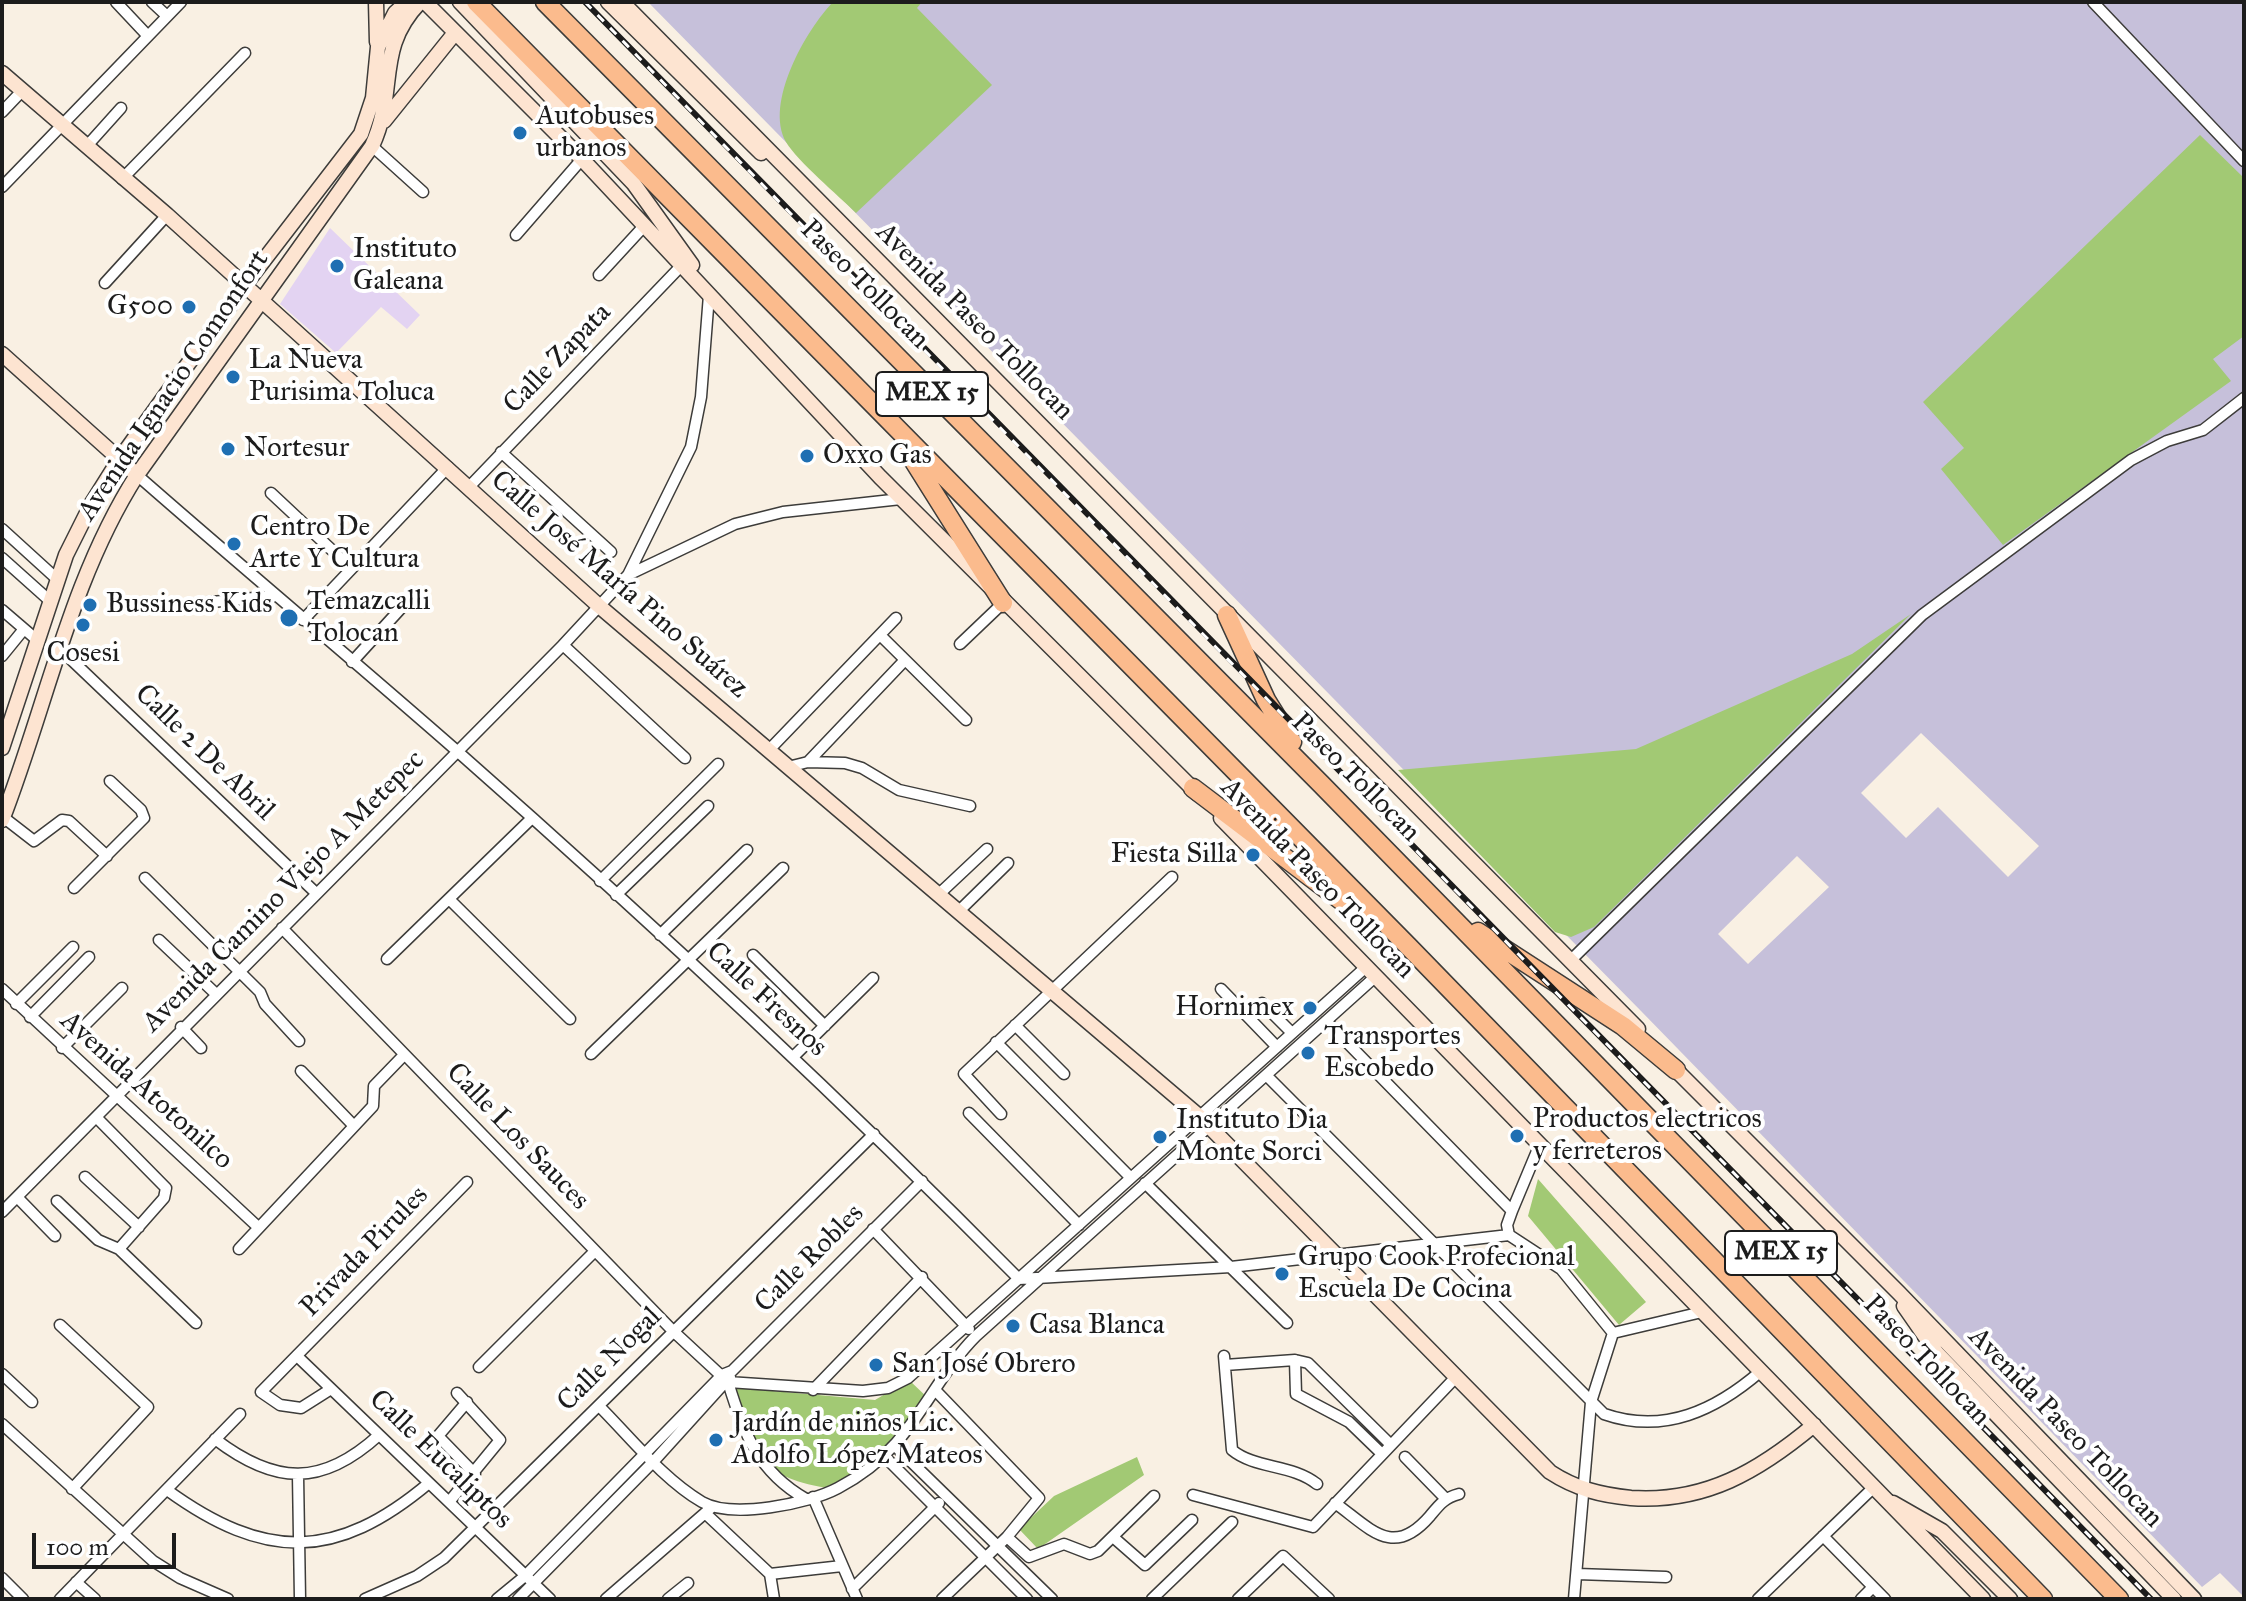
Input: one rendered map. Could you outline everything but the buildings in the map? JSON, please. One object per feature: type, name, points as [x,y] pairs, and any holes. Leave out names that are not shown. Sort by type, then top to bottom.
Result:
[{"type":"highway","name":"Paseo Tollocan","points":[[545,2],[1443,907],[2119,1599]]},
{"type":"highway","name":"MEX 15","points":[[466,3],[889,421],[1408,946],[2043,1599]]},
{"type":"highway","points":[[889,421],[1003,603]]},
{"type":"highway","points":[[1227,615],[1266,700],[1321,784]]},
{"type":"highway","points":[[1193,788],[1371,923],[1408,946]]},
{"type":"highway","points":[[1443,907],[1623,1026],[1676,1070]]},
{"type":"main road","points":[[376,2],[378,47]]},
{"type":"main road","name":"Avenida Ignacio Comonfort","points":[[2,748],[72,542],[119,460],[244,286],[361,134],[371,109],[378,47],[395,13],[407,2]]},
{"type":"main road","name":"Avenida Ignacio Comonfort","points":[[3,819],[98,541],[137,475],[372,146],[383,122],[393,38],[422,2]]},
{"type":"main road","name":"Avenida Paseo Tollocan","points":[[422,2],[582,159],[901,499],[1193,788],[1983,1599]]},
{"type":"main road","points":[[383,122],[451,31],[442,2]]},
{"type":"main road","name":"Avenida Paseo Tollocan","points":[[608,2],[746,141],[789,171]]},
{"type":"main road","name":"Avenida Paseo Tollocan","points":[[622,2],[1227,615],[1572,959],[1676,1070],[1899,1293],[2194,1599]]},
{"type":"main road","name":"Avenida Paseo Tollocan","points":[[466,3],[647,200],[709,295]]},
{"type":"main road","name":"Calle José María Pino Suárez","points":[[2,73],[167,215],[599,606],[1205,1122],[1550,1472],[1585,1491]]},
{"type":"main road","points":[[2,354],[137,475]]},
{"type":"main road","name":"Avenida Paseo Tollocan","points":[[1899,1293],[1907,1313],[1936,1352],[2174,1599]]},
{"type":"main road","points":[[1585,1491],[1660,1500],[1714,1489],[1758,1469],[1814,1425]]},
{"type":"main road","name":"Avenida Paseo Tollocan","points":[[1886,1499],[1942,1531],[2010,1599]]},
{"type":"street","points":[[116,2],[147,35]]},
{"type":"street","points":[[152,2],[167,16]]},
{"type":"street","points":[[2,187],[181,2]]},
{"type":"street","points":[[2093,2],[2244,161]]},
{"type":"street","points":[[122,179],[245,53]]},
{"type":"street","points":[[2,112],[22,91]]},
{"type":"street","points":[[86,147],[121,108]]},
{"type":"street","points":[[372,146],[423,192]]},
{"type":"street","points":[[516,235],[582,159]]},
{"type":"street","points":[[105,283],[167,215]]},
{"type":"street","points":[[599,275],[645,225]]},
{"type":"street","name":"Calle Zapata","points":[[469,487],[682,265]]},
{"type":"street","points":[[628,575],[691,447],[701,397],[709,295]]},
{"type":"street","points":[[1572,959],[1930,609],[2131,460],[2167,441],[2203,430],[2244,398]]},
{"type":"street","points":[[501,452],[611,552]]},
{"type":"street","points":[[303,620],[448,467]]},
{"type":"street","name":"Calle Fresnos","points":[[137,475],[457,751],[688,960],[874,1134],[1019,1279]]},
{"type":"street","points":[[271,493],[351,568]]},
{"type":"street","points":[[628,575],[756,517],[901,499]]},
{"type":"street","points":[[2,529],[58,580]]},
{"type":"street","points":[[2,558],[50,601]]},
{"type":"street","name":"Avenida Camino Viejo A Metepec","points":[[2,1212],[181,1027],[563,645],[628,575]]},
{"type":"street","points":[[159,607],[275,596]]},
{"type":"street","points":[[960,644],[1003,603]]},
{"type":"street","points":[[352,662],[403,606]]},
{"type":"street","points":[[2,610],[37,640]]},
{"type":"street","points":[[769,750],[896,618]]},
{"type":"street","points":[[2,656],[24,629]]},
{"type":"street","points":[[880,635],[966,720]]},
{"type":"street","points":[[563,645],[685,758]]},
{"type":"street","name":"Calle 2 De Abril","points":[[60,649],[316,893]]},
{"type":"street","points":[[808,762],[905,660]]},
{"type":"street","points":[[788,767],[808,762],[845,763],[862,768],[899,790],[970,806]]},
{"type":"street","points":[[600,881],[718,764]]},
{"type":"street","points":[[74,888],[144,818],[141,810],[110,781]]},
{"type":"street","points":[[616,895],[708,806]]},
{"type":"street","points":[[3,819],[34,841],[62,820],[69,821],[107,856]]},
{"type":"street","points":[[387,959],[531,819]]},
{"type":"street","points":[[938,895],[987,849]]},
{"type":"street","points":[[660,935],[747,850]]},
{"type":"street","points":[[958,912],[1008,863]]},
{"type":"street","points":[[591,1054],[783,868]]},
{"type":"street","points":[[1001,1114],[964,1074],[1172,877]]},
{"type":"street","points":[[145,878],[263,994],[265,1004],[299,1041]]},
{"type":"street","points":[[449,899],[570,1019]]},
{"type":"street","name":"Calle Los Sauces","points":[[282,928],[673,1331],[727,1376]]},
{"type":"street","points":[[159,940],[216,994]]},
{"type":"street","points":[[16,1004],[73,947]]},
{"type":"street","points":[[753,955],[825,1026]]},
{"type":"street","points":[[30,1017],[89,957]]},
{"type":"street","points":[[946,1496],[854,1594],[810,1498],[786,1487],[759,1459],[743,1432],[727,1376],[813,1390],[876,1390],[899,1384],[1131,1178],[1266,1075],[1326,1021],[1371,972]]},
{"type":"street","points":[[606,1599],[709,1510],[752,1509],[810,1498],[840,1487],[884,1456],[936,1391],[946,1369],[976,1336],[1145,1183],[1292,1033],[1371,972]]},
{"type":"street","points":[[793,1057],[873,978]]},
{"type":"street","points":[[62,1048],[122,988]]},
{"type":"street","name":"Avenida Atotonilco","points":[[2,989],[258,1227]]},
{"type":"street","points":[[1221,989],[1277,1047]]},
{"type":"street","points":[[1262,1003],[1292,1033]]},
{"type":"street","points":[[1326,1021],[1512,1211]]},
{"type":"street","points":[[1015,1025],[1064,1074]]},
{"type":"street","points":[[181,1027],[201,1048]]},
{"type":"street","points":[[996,1042],[1131,1178]]},
{"type":"street","points":[[239,1249],[376,1101],[374,1086],[404,1055]]},
{"type":"street","points":[[301,1071],[354,1126]]},
{"type":"street","points":[[1266,1075],[1591,1402],[1610,1416],[1666,1421],[1718,1404],[1761,1371]]},
{"type":"street","points":[[969,1113],[1079,1225]]},
{"type":"street","points":[[96,1117],[166,1188],[164,1198],[119,1249]]},
{"type":"street","name":"Calle Nogal","points":[[365,1599],[417,1576],[444,1558],[874,1134]]},
{"type":"street","points":[[1509,1235],[1507,1225],[1540,1144]]},
{"type":"street","points":[[85,1177],[139,1227]]},
{"type":"street","name":"Calle Robles","points":[[650,1457],[922,1181]]},
{"type":"street","name":"Privada Pirules","points":[[331,1389],[301,1408],[280,1405],[261,1392],[467,1182]]},
{"type":"street","points":[[1145,1183],[1287,1323]]},
{"type":"street","points":[[17,1197],[55,1236]]},
{"type":"street","points":[[57,1201],[98,1240],[119,1249],[196,1323]]},
{"type":"street","points":[[873,1229],[976,1336]]},
{"type":"street","points":[[1019,1279],[1231,1267],[1509,1235],[1561,1269],[1613,1333]]},
{"type":"street","points":[[479,1367],[595,1251]]},
{"type":"street","points":[[813,1390],[922,1277]]},
{"type":"street","points":[[1613,1333],[1702,1312]]},
{"type":"street","points":[[60,1325],[148,1407],[72,1489]]},
{"type":"street","points":[[1574,1599],[1591,1402],[1613,1333]]},
{"type":"street","name":"Calle Eucaliptos","points":[[297,1356],[550,1599]]},
{"type":"street","points":[[1317,1484],[1295,1470],[1242,1456],[1232,1450],[1225,1360],[1295,1360],[1313,1366],[1390,1444]]},
{"type":"street","points":[[1295,1360],[1296,1394],[1354,1426],[1381,1453]]},
{"type":"street","points":[[2,1374],[32,1402]]},
{"type":"street","points":[[1193,1495],[1313,1527],[1456,1377]]},
{"type":"street","points":[[936,1391],[1038,1495],[1039,1500],[1007,1537],[942,1599]]},
{"type":"street","points":[[449,1502],[500,1440],[457,1393]]},
{"type":"street","points":[[467,1402],[438,1436],[475,1474]]},
{"type":"street","points":[[599,1406],[709,1510],[770,1574],[774,1599]]},
{"type":"street","points":[[60,1599],[240,1414]]},
{"type":"street","points":[[1354,1426],[1362,1417]]},
{"type":"street","points":[[2,1424],[122,1534],[180,1578],[228,1599]]},
{"type":"street","points":[[215,1439],[243,1461],[272,1472],[298,1475],[322,1472],[354,1457],[379,1435]]},
{"type":"street","points":[[894,1445],[1052,1599]]},
{"type":"street","points":[[884,1456],[1027,1599]]},
{"type":"street","points":[[497,1599],[650,1457]]},
{"type":"street","points":[[518,1599],[535,1585],[650,1457]]},
{"type":"street","points":[[1405,1457],[1445,1498]]},
{"type":"street","points":[[298,1475],[300,1599]]},
{"type":"street","points":[[167,1490],[201,1514],[231,1529],[256,1538],[299,1542],[340,1538],[366,1528],[429,1483]]},
{"type":"street","points":[[1758,1599],[1874,1487]]},
{"type":"street","points":[[1335,1503],[1378,1534],[1403,1539],[1416,1532],[1445,1498],[1459,1494]]},
{"type":"street","points":[[1007,1537],[1029,1557],[1064,1544],[1090,1554],[1113,1537],[1154,1496]]},
{"type":"street","points":[[1113,1537],[1145,1565],[1192,1520]]},
{"type":"street","points":[[1152,1599],[1232,1522]]},
{"type":"street","points":[[1823,1536],[1885,1599]]},
{"type":"street","points":[[1238,1599],[1283,1556],[1329,1599]]},
{"type":"street","points":[[770,1574],[842,1566]]},
{"type":"street","points":[[1577,1574],[1666,1577]]},
{"type":"street","points":[[2,1578],[23,1599]]},
{"type":"street","points":[[76,1582],[95,1599]]},
{"type":"street","points":[[668,1599],[688,1583]]},
{"type":"street","points":[[1861,1599],[1873,1587]]},
{"type":"shaded area","points":[[648,2],[2244,2],[2244,1597],[2220,1573],[2202,1587],[1641,1011]],"holes":[[[1921,733],[2039,846],[2008,877],[1938,807],[1906,838],[1861,793]],[[1797,856],[1829,887],[1748,964],[1718,934]]]},
{"type":"shaded area","name":"Instituto Galeana","points":[[330,228],[420,315],[407,329],[381,307],[336,353],[280,304]]},
{"type":"green space","points":[[833,2],[922,2],[917,8],[992,85],[856,213],[792,150],[781,126],[780,108],[791,68],[811,30]]},
{"type":"green space","points":[[2200,135],[2244,178],[2244,336],[2213,359],[2231,381],[2003,545],[1941,469],[1964,448],[1923,402]]},
{"type":"green space","points":[[1911,614],[1594,927],[1571,937],[1555,932],[1398,770],[1636,749],[1852,654]]},
{"type":"green space","points":[[1538,1179],[1646,1302],[1619,1325],[1528,1216]]},
{"type":"green space","points":[[909,1380],[929,1399],[883,1456],[833,1489],[788,1478],[760,1459],[741,1429],[727,1387],[875,1400]]},
{"type":"green space","points":[[1137,1457],[1144,1475],[1038,1549],[1019,1529],[1054,1496]]},
{"type":"railway","points":[[585,2],[2151,1599]]},
{"type":"place","name":"Autobuses urbanos","points":[[520,133]]},
{"type":"place","name":"Instituto Galeana","points":[[337,266]]},
{"type":"place","name":"G500","points":[[189,307]]},
{"type":"place","name":"La Nueva Purisima Toluca","points":[[233,377]]},
{"type":"place","name":"Nortesur","points":[[228,449]]},
{"type":"place","name":"Oxxo Gas","points":[[807,456]]},
{"type":"place","name":"Centro De Arte Y Cultura","points":[[234,544]]},
{"type":"place","name":"Bussiness Kids","points":[[90,605]]},
{"type":"place","name":"Temazcalli Tolocan","points":[[289,618]]},
{"type":"place","name":"Cosesi","points":[[83,625]]},
{"type":"place","name":"Fiesta Silla","points":[[1253,855]]},
{"type":"place","name":"Hornimex","points":[[1310,1008]]},
{"type":"place","name":"Transportes Escobedo","points":[[1308,1053]]},
{"type":"place","name":"Productos electricos y ferreteros","points":[[1517,1136]]},
{"type":"place","name":"Instituto Dia Monte Sorci","points":[[1160,1137]]},
{"type":"place","name":"Grupo Cook Profecional Escuela De Cocina","points":[[1282,1274]]},
{"type":"place","name":"Casa Blanca","points":[[1013,1326]]},
{"type":"place","name":"San José Obrero","points":[[876,1365]]},
{"type":"place","name":"Jardín de niños Lic. Adolfo López Mateos","points":[[716,1440]]}]
